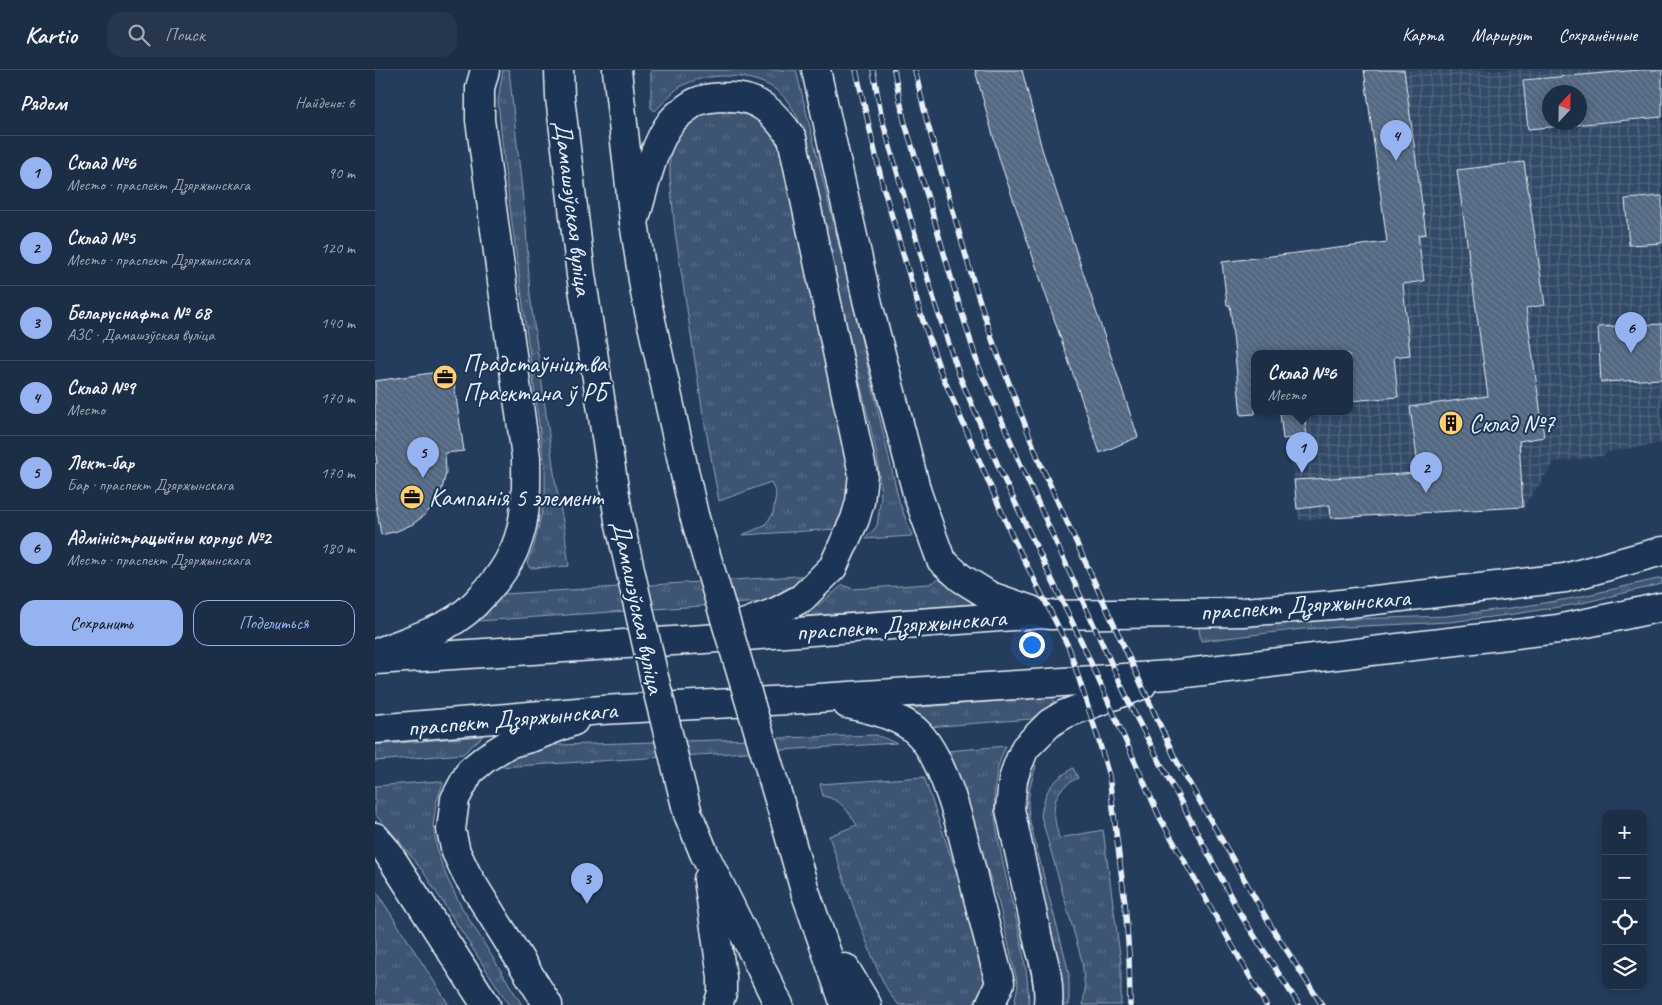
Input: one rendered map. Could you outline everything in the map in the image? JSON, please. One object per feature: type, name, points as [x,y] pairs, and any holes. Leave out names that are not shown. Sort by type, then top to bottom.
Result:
[{"type":"main road","points":[[375,654],[446,625],[467,612],[497,581],[509,563],[518,542],[523,521],[527,496],[526,457],[480,120],[481,88],[485,70]]},
{"type":"main road","name":"Дамашэўская вуліца","points":[[559,70],[560,97],[581,275],[619,520],[654,677],[688,814],[703,853],[779,1005]]},
{"type":"main road","points":[[617,70],[634,222],[645,293],[694,516],[805,891],[845,1005]]},
{"type":"main road","points":[[816,70],[868,304],[917,494],[941,560],[961,578],[990,596],[1042,614]]},
{"type":"main road","points":[[634,222],[660,141],[672,121],[693,103],[718,97],[739,97],[756,102],[777,117],[792,138],[863,474],[860,502],[855,519],[833,567],[823,578],[802,598],[776,612],[704,639]]},
{"type":"main road","name":"праспект Дзяржынскага","points":[[375,660],[704,639],[1042,614],[1243,612],[1332,605],[1565,578],[1662,551]]},
{"type":"main road","name":"праспект Дзяржынскага","points":[[375,729],[602,710],[1169,675],[1558,629],[1662,607]]},
{"type":"main road","points":[[1048,1005],[1049,994],[1045,965],[1010,809],[1013,780],[1017,767],[1025,748],[1050,723],[1065,714],[1169,675]]},
{"type":"main road","points":[[803,699],[843,703],[872,710],[913,727],[925,740],[944,777],[959,818],[1000,983],[990,1005]]},
{"type":"main road","points":[[548,1005],[467,875],[457,852],[451,830],[455,799],[470,771],[508,744],[533,737],[602,710]]},
{"type":"main road","points":[[375,837],[386,850],[486,1005]]},
{"type":"main road","points":[[703,853],[722,977],[722,993],[717,1005]]},
{"type":"main road","points":[[805,891],[848,974],[867,1005]]},
{"type":"shaded area","points":[[1364,70],[1662,70],[1662,443],[1608,452],[1602,456],[1555,462],[1523,507],[1299,520],[1289,439],[1283,439],[1281,423],[1289,422],[1288,415],[1353,415],[1353,350],[1251,350],[1251,410],[1240,411],[1233,335],[1222,262],[1387,242]]},
{"type":"green space","points":[[503,70],[509,70],[526,227],[530,295],[555,480],[569,566],[530,568],[527,563],[534,546],[545,499],[545,469],[505,170],[498,101]]},
{"type":"green space","points":[[651,70],[796,70],[899,501],[912,536],[865,539],[877,526],[881,496],[877,455],[798,118],[785,98],[770,86],[758,81],[731,76],[703,78],[680,87],[655,111],[651,108]]},
{"type":"green space","points":[[703,110],[747,111],[764,126],[779,147],[852,476],[851,502],[838,529],[742,535],[764,526],[773,514],[776,494],[771,482],[719,501],[703,414],[675,231],[670,177],[672,144],[683,121]]},
{"type":"green space","points":[[814,575],[775,601],[478,621],[504,594]]},
{"type":"green space","points":[[1662,578],[1662,584],[1578,604],[1449,622],[1302,629],[1201,641],[1198,624],[1446,616],[1574,598]]},
{"type":"green space","points":[[938,579],[975,604],[805,616],[843,585],[853,589],[929,584]]},
{"type":"green space","points":[[1052,697],[1055,702],[1031,719],[927,727],[896,709]]},
{"type":"green space","points":[[876,735],[897,743],[482,768],[528,746]]},
{"type":"green space","points":[[483,736],[463,754],[375,761],[375,745]]},
{"type":"green space","points":[[1006,746],[996,778],[994,794],[995,811],[1003,860],[1024,957],[1029,1005],[1014,1005],[1018,985],[999,904],[947,751]]},
{"type":"green space","points":[[1028,759],[1036,766],[1030,787],[1029,818],[1069,974],[1069,1005],[1058,1005],[1058,980],[1054,946],[1018,817]]},
{"type":"green space","points":[[1073,768],[1078,778],[1062,789],[1057,796],[1054,811],[1055,819],[1059,838],[1103,830],[1121,962],[1121,1005],[1083,1005],[1085,990],[1082,961],[1041,816],[1044,799],[1050,788],[1059,778]]},
{"type":"green space","points":[[924,777],[970,912],[988,980],[985,992],[976,1005],[899,1005],[885,986],[875,963],[829,836],[857,825],[847,810],[839,803],[823,796],[820,784]]},
{"type":"green space","points":[[439,781],[443,783],[436,803],[433,826],[438,854],[461,906],[522,1005],[509,1005],[424,873],[375,814],[375,786]]},
{"type":"green space","points":[[375,889],[449,1005],[375,1005]]},
{"type":"building","points":[[975,70],[1022,70],[1042,149],[1138,437],[1100,453],[1000,161]]},
{"type":"building","points":[[1364,70],[1404,70],[1426,234],[1418,235],[1424,281],[1403,284],[1410,355],[1394,357],[1398,397],[1353,401],[1353,350],[1251,350],[1251,414],[1241,415],[1230,305],[1227,305],[1222,262],[1387,242]]},
{"type":"building","points":[[1639,70],[1662,70],[1662,117],[1587,124],[1587,85],[1542,85],[1542,128],[1528,129],[1523,80]]},
{"type":"building","points":[[1524,162],[1545,305],[1526,308],[1544,437],[1519,441],[1523,507],[1331,518],[1330,505],[1297,509],[1294,480],[1419,473],[1410,407],[1488,396],[1457,170]]},
{"type":"building","points":[[1662,196],[1662,243],[1629,245],[1625,199]]},
{"type":"building","points":[[1662,324],[1662,379],[1601,382],[1598,327]]},
{"type":"building","points":[[452,370],[464,451],[445,453],[446,473],[442,489],[426,514],[413,524],[381,535],[375,498],[375,464],[377,463],[375,446],[375,381]]},
{"type":"building","points":[[1280,415],[1304,415],[1307,436],[1283,439]]},
{"type":"railway","points":[[856,70],[883,186],[921,315],[940,370],[1013,538],[1069,648],[1098,738],[1109,776],[1125,903],[1130,1005]]},
{"type":"railway","points":[[873,70],[882,119],[934,300],[960,377],[1003,477],[1084,647],[1160,818],[1266,1005]]},
{"type":"railway","points":[[894,70],[904,120],[978,365],[1023,470],[1133,711],[1239,912],[1299,1005]]},
{"type":"railway","points":[[915,70],[926,118],[972,277],[993,342],[1040,463],[1175,758],[1271,926],[1322,1005]]},
{"type":"place","name":"Склад №9","points":[[1396,161]]},
{"type":"place","name":"Адміністрацыйны корпус №2","points":[[1631,353]]},
{"type":"place","name":"Прадстаўніцтва Праектана ў РБ","points":[[445,377]]},
{"type":"place","name":"Склад №7","points":[[1451,423]]},
{"type":"place","name":"Склад №6","points":[[1302,473]]},
{"type":"place","name":"Лект-бар","points":[[423,478]]},
{"type":"place","name":"Склад №5","points":[[1426,493]]},
{"type":"place","name":"Кампанія 5 элемент","points":[[412,497]]},
{"type":"place","name":"Беларуснафта № 68","points":[[587,904]]}]
